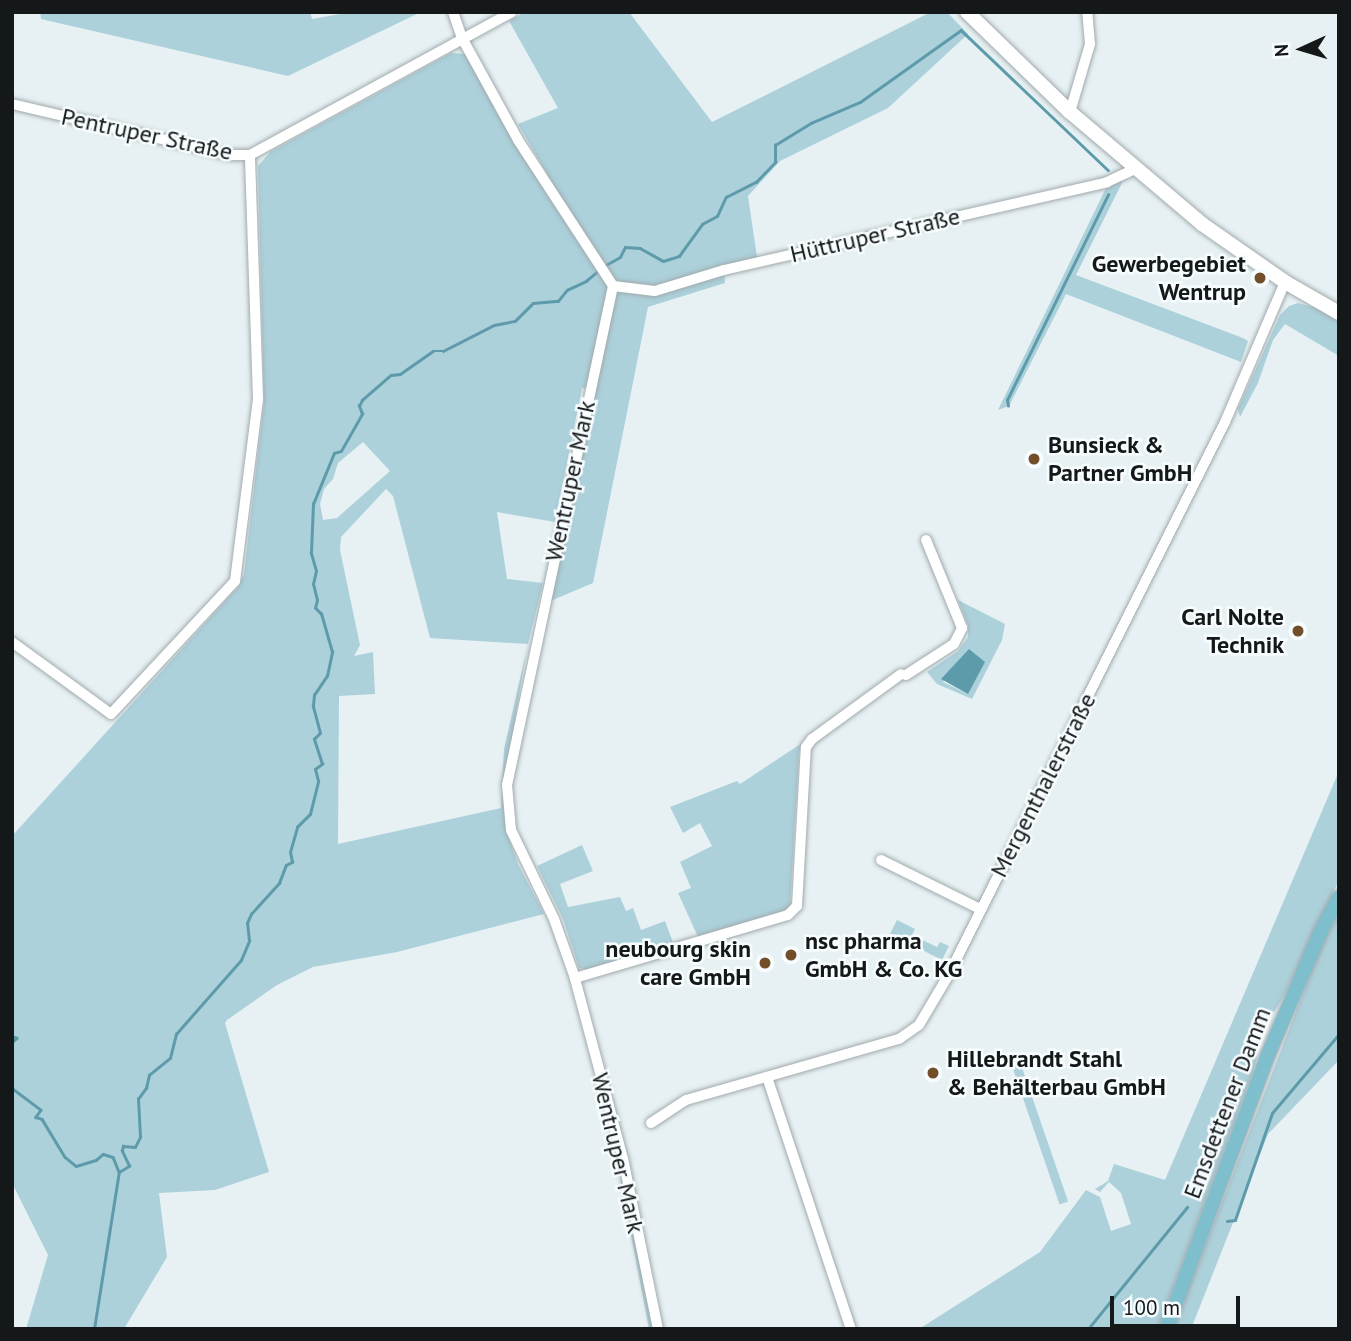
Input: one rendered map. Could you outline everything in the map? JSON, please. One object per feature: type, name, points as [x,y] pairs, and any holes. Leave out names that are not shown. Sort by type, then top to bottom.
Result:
[{"type":"main road","points":[[967,12],[1070,112],[1213,233],[1285,282],[1339,313]]},
{"type":"main road","name":"Emsdettener Damm","points":[[1166,1329],[1268,1057],[1321,931],[1339,897]]},
{"type":"street","points":[[453,12],[462,37],[518,140],[613,286]]},
{"type":"street","points":[[462,37],[512,12]]},
{"type":"street","points":[[1070,112],[1090,44],[1087,12]]},
{"type":"street","name":"Pentruper Straße","points":[[12,104],[229,155],[250,155],[462,37]]},
{"type":"street","points":[[12,642],[111,714],[235,581],[258,399],[250,155]]},
{"type":"street","name":"Hüttruper Straße","points":[[613,286],[655,291],[724,270],[1107,182],[1135,169]]},
{"type":"street","name":"Mergenthalerstraße","points":[[651,1123],[686,1100],[899,1039],[912,1031],[948,976],[1225,422],[1285,282]]},
{"type":"street","name":"Wentruper Mark","points":[[613,286],[507,785],[511,831],[554,919],[575,978],[623,1159],[657,1329]]},
{"type":"street","points":[[575,978],[788,915],[797,906],[806,747],[812,739],[904,674],[954,644],[962,628],[926,540]]},
{"type":"street","points":[[881,860],[980,909]]},
{"type":"street","points":[[767,1077],[851,1329]]},
{"type":"shaded area","points":[[40,12],[310,12],[312,19],[351,12],[421,12],[288,76],[41,19]]},
{"type":"shaded area","points":[[525,12],[629,12],[712,122],[931,12],[947,12],[968,34],[888,108],[780,161],[748,196],[757,257],[724,265],[725,283],[648,307],[593,583],[548,602],[591,389],[582,388],[555,522],[497,512],[507,579],[543,583],[528,644],[430,638],[393,496],[386,489],[341,537],[340,550],[360,645],[354,656],[373,652],[375,694],[339,696],[338,844],[501,808],[504,749],[527,648],[504,785],[506,830],[518,864],[544,914],[397,952],[313,967],[277,985],[227,1020],[225,1023],[269,1172],[215,1190],[159,1193],[167,1257],[124,1329],[26,1329],[48,1255],[12,1183],[12,836],[238,587],[244,574],[264,402],[258,166],[270,152],[451,53],[466,54],[560,212],[566,206],[518,124],[558,108],[509,21]],"holes":[[[363,442],[390,471],[337,518],[323,520],[320,504],[324,489],[333,479],[338,463]]]},
{"type":"shaded area","points":[[1123,181],[1076,275],[1243,338],[1248,341],[1241,362],[1066,294],[1009,406],[998,410],[1106,188]]},
{"type":"shaded area","points":[[1298,303],[1316,308],[1339,321],[1339,356],[1285,324],[1273,340],[1258,383],[1240,417],[1238,409],[1280,315],[1289,306]]},
{"type":"shaded area","points":[[958,600],[1005,624],[1002,640],[972,699],[937,684],[927,672],[958,651],[968,637],[968,625]],"holes":[[[969,650],[968,694],[943,682]]]},
{"type":"shaded area","points":[[969,649],[985,662],[968,694],[941,679]]},
{"type":"shaded area","points":[[802,743],[799,752],[790,907],[784,913],[698,937],[678,893],[691,888],[680,862],[712,846],[700,823],[683,833],[670,807],[737,781],[740,784]]},
{"type":"shaded area","points":[[1339,771],[1339,880],[1284,996],[1265,1027],[1253,1072],[1158,1329],[919,1329],[1040,1252],[1086,1190],[1100,1197],[1111,1231],[1131,1224],[1121,1193],[1109,1182],[1100,1192],[1095,1189],[1108,1181],[1114,1164],[1165,1180]]},
{"type":"shaded area","points":[[582,845],[593,871],[560,884],[568,907],[620,897],[626,911],[633,908],[641,930],[665,921],[674,945],[588,970],[579,968],[563,919],[537,866]]},
{"type":"shaded area","points":[[1339,914],[1339,1060],[1268,1134],[1191,1329],[1173,1329],[1323,942]]},
{"type":"shaded area","points":[[897,920],[915,929],[912,935],[937,947],[940,942],[949,946],[942,960],[890,934]]},
{"type":"shaded area","points":[[1017,1053],[1068,1201],[1060,1204],[1008,1056]]},
{"type":"shaded area","points":[[620,1178],[625,1186],[656,1329],[649,1329]]},
{"type":"waterway","points":[[604,266],[620,257],[625,247],[640,248],[663,261],[679,256],[702,224],[717,216],[726,197],[756,182],[775,162],[775,145],[811,123],[860,102],[961,30],[1108,170]]},
{"type":"waterway","points":[[1008,406],[1007,400],[1108,195]]},
{"type":"waterway","points":[[94,1329],[119,1172],[129,1166],[122,1151],[123,1146],[135,1147],[140,1137],[138,1099],[146,1088],[149,1075],[170,1058],[176,1034],[241,960],[249,941],[247,923],[251,914],[279,883],[286,865],[292,862],[290,852],[297,827],[310,814],[318,781],[315,769],[322,764],[314,739],[320,733],[313,706],[314,695],[327,676],[332,652],[321,614],[315,608],[317,600],[313,584],[316,571],[311,553],[313,504],[334,453],[341,451],[362,414],[359,406],[362,400],[391,375],[400,374],[433,351],[443,351],[494,325],[515,321],[533,303],[558,301],[567,290],[586,281],[599,270]]},
{"type":"waterway","points":[[1227,1221],[1235,1220],[1272,1113],[1339,1034]]},
{"type":"waterway","points":[[12,1036],[17,1038],[12,1043]]},
{"type":"waterway","points":[[12,1088],[41,1110],[36,1117],[42,1119],[65,1157],[76,1166],[96,1160],[103,1154],[113,1157],[119,1172]]},
{"type":"waterway","points":[[1088,1329],[1187,1207]]},
{"type":"place","name":"Gewerbegebiet Wentrup","points":[[1260,278]]},
{"type":"place","name":"Bunsieck & Partner GmbH","points":[[1034,459]]},
{"type":"place","name":"Carl Nolte Technik","points":[[1298,631]]},
{"type":"place","name":"nsc pharma GmbH & Co. KG","points":[[791,955]]},
{"type":"place","name":"neubourg skin care GmbH","points":[[765,963]]},
{"type":"place","name":"Hillebrandt Stahl & Behälterbau GmbH","points":[[933,1073]]}]
